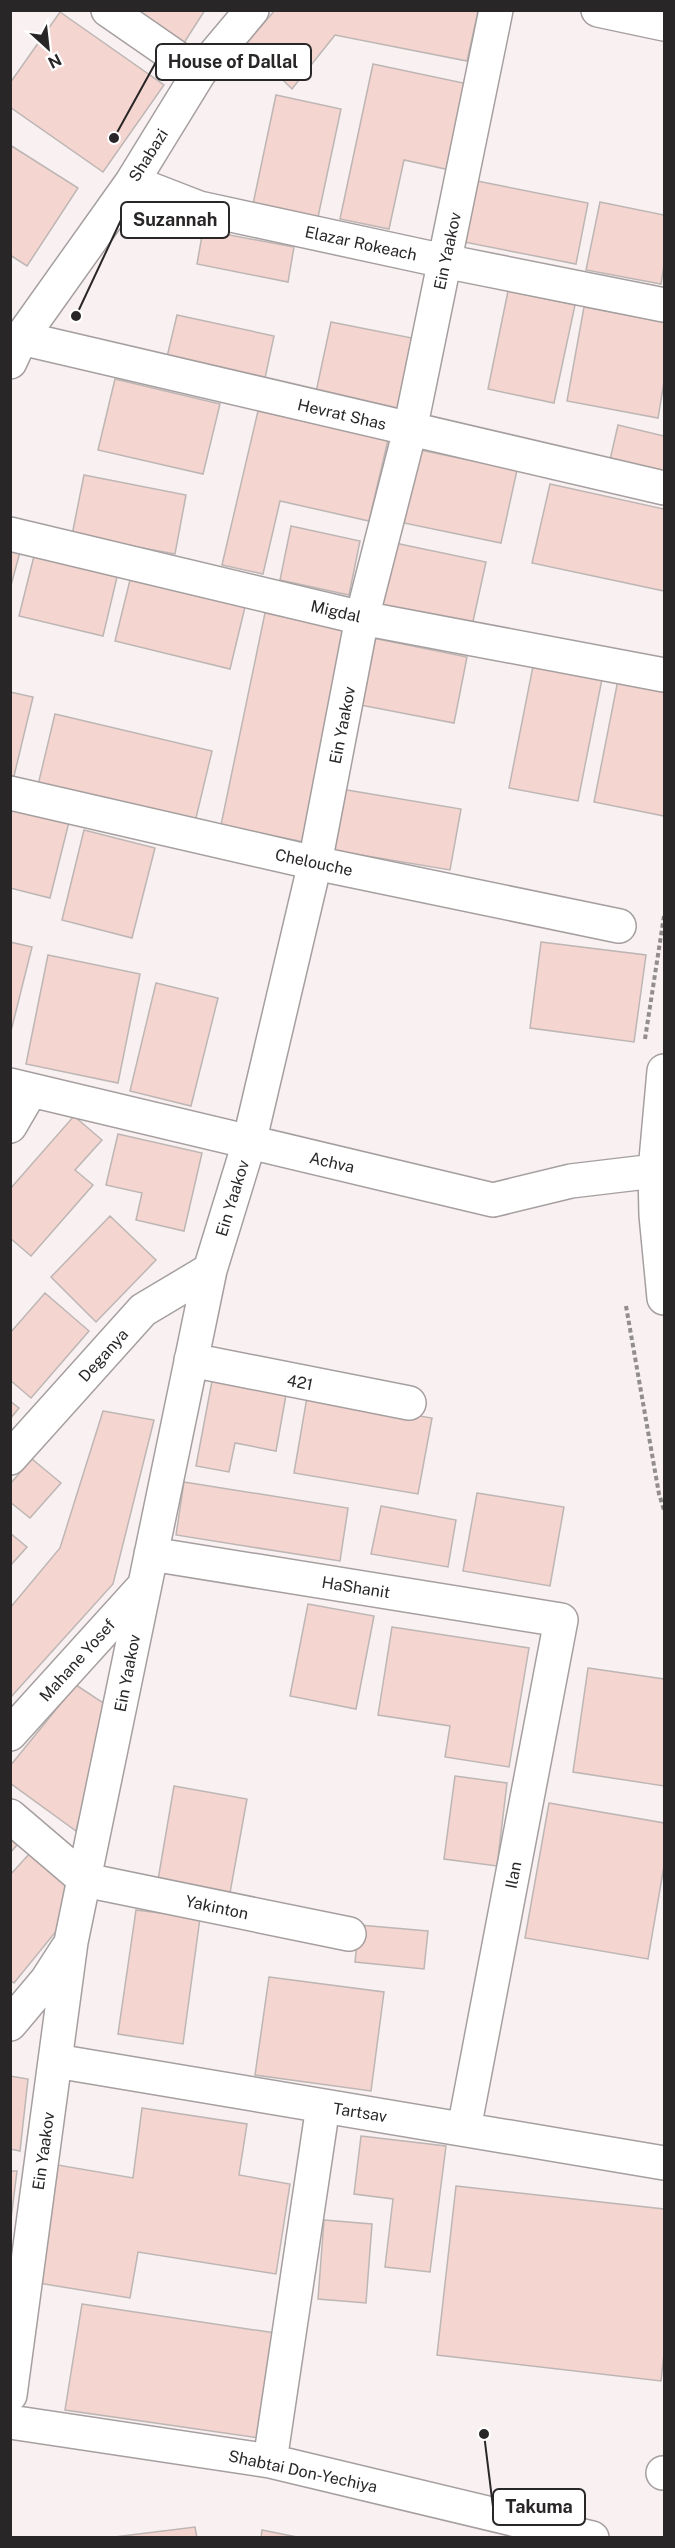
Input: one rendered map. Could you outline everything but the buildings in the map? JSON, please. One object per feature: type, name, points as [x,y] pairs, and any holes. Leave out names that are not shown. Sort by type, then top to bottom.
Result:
[{"type":"street","points":[[108,10],[199,73]]},
{"type":"street","name":"Shabazi","points":[[16,350],[132,182],[199,73],[252,10]]},
{"type":"street","name":"Ein Yaakov","points":[[10,2395],[71,1942],[210,1270],[249,1143],[315,863],[362,618],[410,430],[496,10]]},
{"type":"street","points":[[598,10],[664,24]]},
{"type":"street","name":"Elazar Rokeach","points":[[132,182],[199,208],[444,261],[664,305]]},
{"type":"street","name":"Hevrat Shas","points":[[16,350],[410,430],[664,488]]},
{"type":"street","name":"Migdal","points":[[10,534],[362,618],[664,675]]},
{"type":"street","name":"Chelouche","points":[[10,793],[315,863],[619,926]]},
{"type":"street","points":[[664,1071],[655,1171],[656,1215],[664,1298]]},
{"type":"street","points":[[10,1126],[21,1087]]},
{"type":"street","name":"Achva","points":[[21,1087],[493,1200],[572,1181],[655,1171]]},
{"type":"street","name":"Deganya","points":[[10,1458],[142,1310],[210,1270]]},
{"type":"street","name":"421","points":[[191,1360],[409,1403]]},
{"type":"street","name":"HaShanit","points":[[151,1554],[561,1620]]},
{"type":"street","name":"Mahane Yosef","points":[[10,1734],[145,1586]]},
{"type":"street","name":"Ilan","points":[[464,2129],[561,1620]]},
{"type":"street","points":[[10,1816],[85,1880]]},
{"type":"street","name":"Yakinton","points":[[85,1880],[349,1934]]},
{"type":"street","points":[[10,2024],[60,1962],[71,1942]]},
{"type":"street","name":"Tartsav","points":[[56,2061],[664,2163]]},
{"type":"street","points":[[270,2461],[323,2106]]},
{"type":"street","name":"Shabtai Don-Yechiya","points":[[10,2422],[270,2461],[592,2538]]},
{"type":"place","name":"House of Dallal","points":[[114,138]]},
{"type":"place","name":"Suzannah","points":[[76,316]]},
{"type":"place","name":"Takuma","points":[[484,2434]]}]
